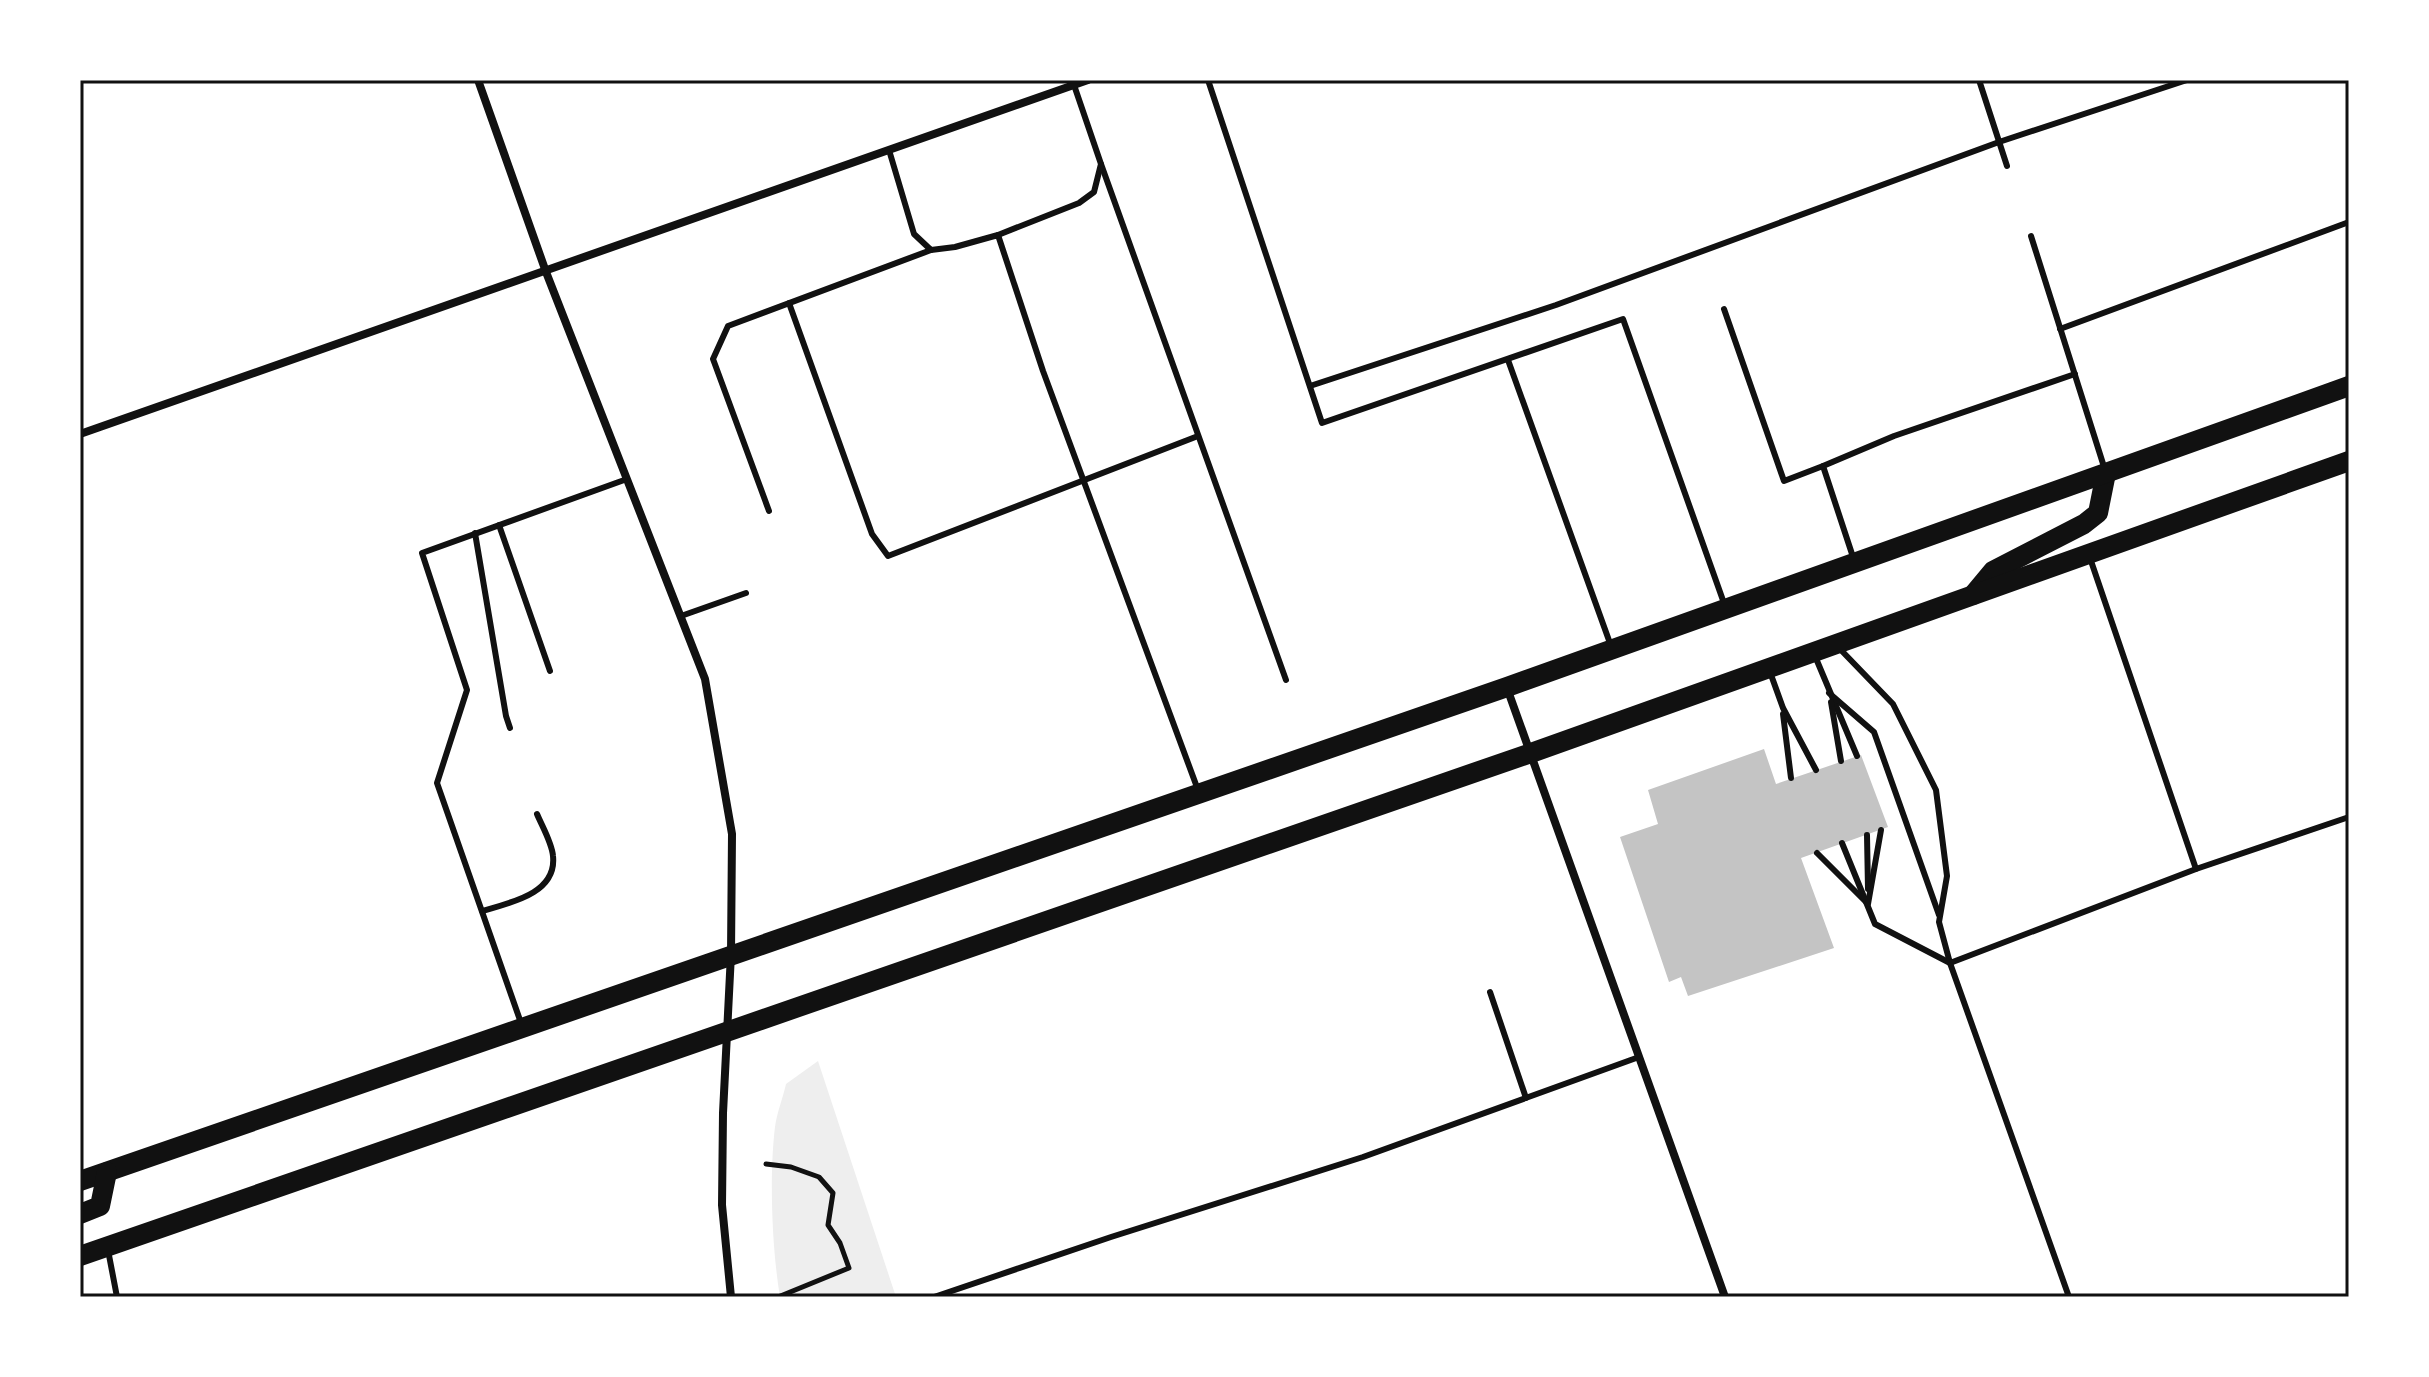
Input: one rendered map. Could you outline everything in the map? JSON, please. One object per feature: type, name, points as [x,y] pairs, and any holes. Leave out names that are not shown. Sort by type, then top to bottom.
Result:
[{"type":"main road","points":[[80,1181],[1507,687],[2349,386]]},
{"type":"main road","points":[[80,1256],[1531,753],[2349,461]]},
{"type":"main road","points":[[1973,596],[1993,571],[2084,524],[2098,513],[2106,473]]},
{"type":"main road","points":[[80,1214],[100,1206],[107,1172]]},
{"type":"street","points":[[478,80],[546,272],[705,679],[732,834],[722,1205],[731,1297]]},
{"type":"street","points":[[80,434],[1088,80]]},
{"type":"street","points":[[1507,687],[1725,1297]]},
{"type":"lane","points":[[1208,80],[1322,423],[1623,319],[1726,609]]},
{"type":"lane","points":[[1979,80],[2007,166]]},
{"type":"lane","points":[[1310,386],[1556,305],[1999,142],[2187,80]]},
{"type":"lane","points":[[1074,85],[1286,680]]},
{"type":"lane","points":[[889,150],[914,234],[931,250]]},
{"type":"lane","points":[[769,511],[713,359],[728,326],[931,250],[998,235],[1079,203],[1094,192],[1101,164]]},
{"type":"lane","points":[[2060,329],[2349,222]]},
{"type":"lane","points":[[998,235],[1043,371],[1200,793]]},
{"type":"lane","points":[[2031,236],[2106,473]]},
{"type":"lane","points":[[789,303],[872,534],[888,556],[1198,436]]},
{"type":"lane","points":[[1724,309],[1784,481],[1894,436],[2075,374]]},
{"type":"lane","points":[[1508,360],[1612,649]]},
{"type":"lane","points":[[1823,466],[1855,563]]},
{"type":"lane","points":[[522,1027],[437,783],[467,690],[422,553],[627,479]]},
{"type":"lane","points":[[499,525],[550,671]]},
{"type":"lane","points":[[475,533],[503,703],[510,728]]},
{"type":"lane","points":[[2088,553],[2196,869]]},
{"type":"lane","points":[[681,616],[746,593]]},
{"type":"lane","points":[[1835,644],[1893,704],[1936,790],[1947,876],[1940,918]]},
{"type":"lane","points":[[1813,652],[1857,756]]},
{"type":"lane","points":[[1768,668],[1783,708],[1816,770]]},
{"type":"lane","points":[[1829,693],[1874,732],[1940,918],[1950,963],[2069,1297]]},
{"type":"lane","points":[[1829,693],[1841,761]]},
{"type":"lane","points":[[1783,708],[1791,778]]},
{"type":"lane","points":[[482,911],[526,898],[540,887],[551,872],[553,856],[537,814]]},
{"type":"lane","points":[[1842,843],[1875,924],[1950,963],[2196,869],[2349,817]]},
{"type":"lane","points":[[1868,904],[1881,830]]},
{"type":"lane","points":[[1867,835],[1868,904]]},
{"type":"lane","points":[[1817,853],[1868,904]]},
{"type":"lane","points":[[1490,992],[1526,1098]]},
{"type":"lane","points":[[934,1297],[1363,1157],[1639,1057]]},
{"type":"lane","points":[[107,1246],[117,1297]]},
{"type":"path","points":[[766,1164],[791,1167],[819,1177],[833,1193],[828,1225],[840,1243],[849,1268],[778,1297]]},
{"type":"shaded area","points":[[818,1061],[896,1297],[780,1297],[772,1212],[775,1127],[786,1084]]},
{"type":"building","points":[[1764,749],[1776,784],[1861,755],[1888,827],[1801,858],[1834,948],[1688,996],[1681,977],[1669,982],[1620,837],[1658,824],[1648,790]]}]
